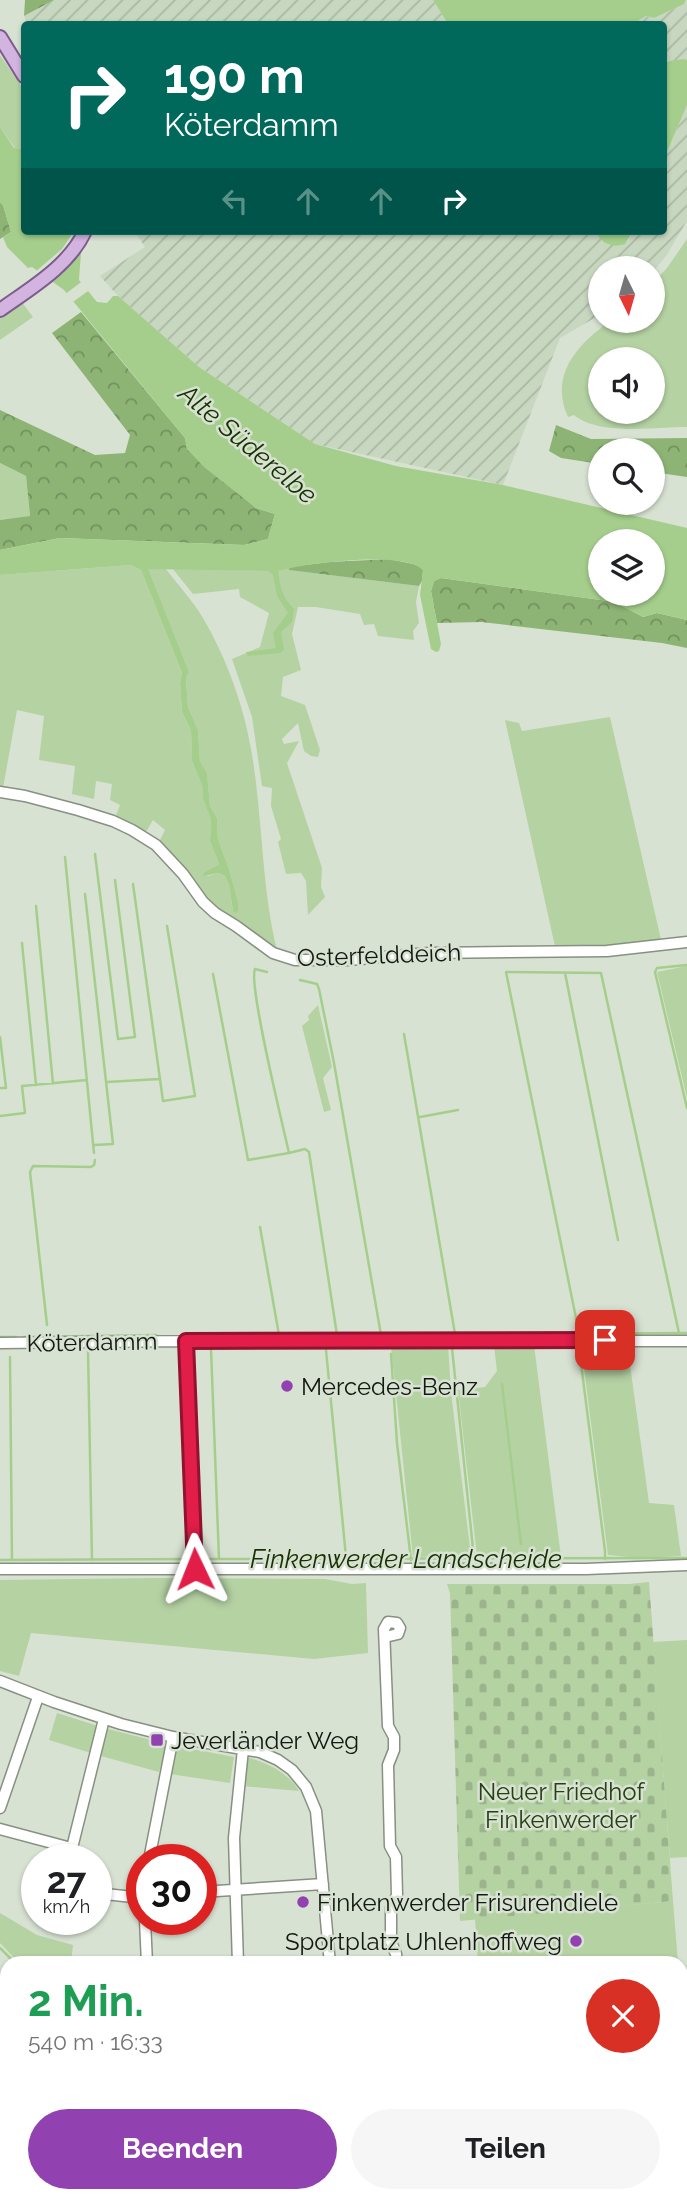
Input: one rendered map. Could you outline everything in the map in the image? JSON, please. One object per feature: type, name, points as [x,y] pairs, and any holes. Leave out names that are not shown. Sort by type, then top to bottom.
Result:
[{"type":"main road","points":[[0,37],[21,71]]},
{"type":"main road","points":[[0,310],[61,264],[75,249],[83,235]]},
{"type":"street","name":"Osterfelddeich","points":[[0,792],[78,810],[132,830],[156,845],[215,913],[273,953],[295,960],[348,960],[429,953],[607,951],[687,942]]},
{"type":"street","points":[[186,1341],[195,1562]]},
{"type":"street","name":"Köterdamm","points":[[0,1343],[687,1341]]},
{"type":"street","points":[[0,1569],[195,1562],[586,1569],[687,1565]]},
{"type":"street","points":[[385,1637],[388,1726],[394,1737],[394,1750],[388,1765],[390,1846],[396,1857],[397,1895],[391,1909],[391,1942],[397,1956]]},
{"type":"street","points":[[0,1681],[104,1719],[173,1737],[260,1752],[292,1770],[306,1787],[317,1815],[329,1956]]},
{"type":"street","points":[[0,1808],[38,1697]]},
{"type":"street","points":[[72,1844],[104,1719]]},
{"type":"street","points":[[152,1844],[173,1737]]},
{"type":"street","points":[[238,1956],[234,1825],[243,1749]]},
{"type":"street","points":[[0,1829],[56,1844]]},
{"type":"street","points":[[217,1891],[323,1884]]},
{"type":"street","points":[[146,1935],[147,1956]]},
{"type":"shaded area","points":[[54,0],[433,0],[446,21],[26,21],[24,16]]},
{"type":"shaded area","points":[[687,0],[687,60],[667,62],[667,21],[638,21],[646,16],[654,18]]},
{"type":"shaded area","points":[[687,105],[687,221],[665,257],[588,256],[588,322],[560,338],[503,485],[315,444],[199,367],[118,296],[100,276],[145,247],[137,235],[598,235],[628,241],[631,235],[667,235],[667,152]]},
{"type":"green space","points":[[25,0],[54,0],[24,16]]},
{"type":"green space","points":[[0,55],[21,86],[21,149],[15,148],[0,127]]},
{"type":"green space","points":[[0,202],[11,232],[0,239]]},
{"type":"green space","points":[[687,239],[687,427],[612,428],[592,424],[665,424],[665,347],[588,347],[588,423],[574,415],[568,417],[562,392],[566,370],[578,350],[595,333],[665,333],[665,270]]},
{"type":"green space","points":[[21,301],[33,317],[0,340],[0,316]]},
{"type":"green space","points":[[81,312],[185,438],[187,449],[256,508],[275,514],[268,539],[244,545],[60,538],[0,550],[0,520],[30,516],[26,476],[0,463],[0,410],[95,455],[125,453],[130,435],[52,333]]},
{"type":"green space","points":[[556,425],[588,438],[588,462],[561,458],[549,451]]},
{"type":"green space","points":[[665,438],[687,438],[687,477],[665,474]]},
{"type":"green space","points":[[0,463],[26,476],[30,517],[0,520]]},
{"type":"green space","points":[[389,559],[418,565],[423,570],[419,586],[289,570],[289,567],[330,562]]},
{"type":"green space","points":[[131,565],[141,570],[182,673],[182,712],[191,730],[192,761],[211,818],[210,841],[219,864],[203,873],[208,876],[217,873],[225,876],[233,911],[238,902],[218,839],[217,818],[210,806],[207,773],[200,763],[198,730],[188,707],[186,678],[189,672],[147,569],[165,568],[198,610],[231,677],[251,749],[268,901],[277,950],[257,938],[238,921],[213,907],[159,842],[165,830],[153,820],[146,832],[115,818],[120,805],[110,800],[112,784],[96,781],[94,799],[72,794],[75,766],[39,760],[44,716],[17,710],[3,788],[0,788],[0,575]]},
{"type":"green space","points":[[289,567],[290,570],[419,586],[416,602],[419,623],[413,631],[414,640],[378,636],[374,624],[364,625],[360,614],[298,607],[292,634],[301,670],[283,677],[281,696],[305,705],[320,750],[318,757],[304,751],[298,723],[282,739],[284,744],[299,741],[287,763],[322,868],[321,887],[325,897],[308,915],[306,881],[301,873],[286,874],[278,842],[281,839],[271,806],[272,788],[262,786],[252,717],[232,659],[260,647],[269,613],[240,597],[239,589],[193,594],[172,568],[278,571]]},
{"type":"green space","points":[[441,578],[588,598],[588,606],[622,606],[643,617],[657,613],[687,620],[687,648],[481,622],[437,623],[431,591],[434,581]]},
{"type":"green space","points":[[610,717],[662,944],[556,951],[505,720],[519,723],[522,731]]},
{"type":"green space","points":[[687,966],[687,1098],[657,972]]},
{"type":"green space","points":[[318,1005],[332,1067],[323,1078],[331,1110],[324,1112],[302,1026]]},
{"type":"green space","points":[[627,1343],[649,1503],[674,1505],[681,1556],[640,1558],[608,1555],[581,1345]]},
{"type":"green space","points":[[435,1345],[437,1349],[441,1349],[448,1345],[451,1392],[471,1556],[413,1557],[391,1346]]},
{"type":"green space","points":[[534,1345],[561,1557],[477,1556],[458,1390],[485,1387],[497,1371],[494,1346]]},
{"type":"green space","points":[[325,1579],[352,1584],[366,1583],[368,1653],[314,1659],[31,1633],[19,1676],[0,1671],[0,1580]]},
{"type":"green space","name":"Neuer Friedhof Finkenwerder","points":[[649,1582],[673,1901],[460,1921],[450,1593],[447,1584]]},
{"type":"green space","points":[[687,1640],[687,1857],[670,1858],[653,1642]]},
{"type":"green space","points":[[57,1713],[98,1726],[91,1753],[49,1740]]},
{"type":"green space","points":[[108,1729],[167,1744],[159,1772],[101,1756]]},
{"type":"green space","points":[[177,1746],[234,1757],[230,1783],[170,1774]]},
{"type":"green space","points":[[247,1757],[276,1769],[299,1791],[241,1786]]},
{"type":"green space","name":"Sportplatz Uhlenhoffweg","points":[[673,1901],[677,1956],[478,1956],[475,1919]]},
{"type":"green space","points":[[0,1913],[21,1925],[21,1935],[37,1935],[73,1945],[72,1956],[12,1956],[0,1943]]},
{"type":"water","points":[[433,0],[686,0],[684,4],[654,18],[646,16],[638,21],[446,21]]},
{"type":"water","points":[[687,60],[687,105],[667,152],[667,62]]},
{"type":"water","name":"Alte Süderelbe","points":[[0,127],[14,148],[21,149],[21,235],[80,235],[79,280],[97,302],[107,303],[113,296],[118,296],[199,367],[315,444],[396,466],[503,485],[588,505],[588,515],[631,515],[687,528],[687,620],[657,613],[643,617],[622,606],[665,606],[665,529],[588,529],[588,598],[441,578],[434,581],[431,591],[441,644],[436,652],[431,649],[420,595],[423,570],[413,564],[376,559],[354,560],[278,571],[282,592],[294,609],[292,622],[281,632],[284,650],[280,653],[248,656],[246,652],[276,648],[273,633],[288,613],[277,596],[273,575],[268,571],[148,569],[189,672],[186,678],[188,707],[198,730],[200,762],[207,773],[210,806],[217,818],[218,839],[238,902],[236,913],[233,911],[225,876],[218,873],[204,876],[203,873],[219,864],[210,841],[211,819],[203,799],[203,788],[192,761],[191,730],[182,712],[182,673],[141,570],[131,565],[0,575],[0,550],[60,538],[244,545],[268,539],[275,514],[256,508],[204,467],[187,449],[185,438],[64,290],[32,267],[28,268],[7,247],[3,237],[11,232],[0,202]]},
{"type":"water","points":[[598,235],[631,235],[625,244],[604,242]]},
{"type":"pier","points":[[71,235],[83,235],[84,247],[73,261],[47,282],[34,273],[62,249]]},
{"type":"pier","points":[[84,280],[91,289],[70,304],[64,295]]},
{"type":"waterway","points":[[95,854],[118,1039],[135,1037],[115,880]]},
{"type":"waterway","points":[[65,857],[94,1153]]},
{"type":"waterway","points":[[133,884],[163,1101],[195,1096],[167,926]]},
{"type":"waterway","points":[[85,894],[113,1144],[94,1145]]},
{"type":"waterway","points":[[36,906],[53,1084]]},
{"type":"waterway","points":[[22,943],[36,1085]]},
{"type":"waterway","points":[[687,965],[657,968],[655,972],[687,1108]]},
{"type":"waterway","points":[[267,972],[255,969],[254,980],[261,1027],[289,1153],[305,1149],[309,1152],[337,1335]]},
{"type":"waterway","points":[[578,1328],[506,972],[601,973],[679,1333]]},
{"type":"waterway","points":[[565,973],[618,1240]]},
{"type":"waterway","points":[[213,974],[248,1160],[289,1153]]},
{"type":"waterway","points":[[300,980],[317,984],[319,989],[381,1335]]},
{"type":"waterway","points":[[404,1034],[455,1334]]},
{"type":"waterway","points":[[0,1037],[6,1088],[0,1088]]},
{"type":"waterway","points":[[107,1082],[159,1079]]},
{"type":"waterway","points":[[0,1116],[25,1113],[22,1086],[87,1080]]},
{"type":"waterway","points":[[420,1117],[458,1110]]},
{"type":"waterway","points":[[47,1325],[30,1172],[33,1166],[91,1167],[95,1160]]},
{"type":"waterway","points":[[260,1227],[279,1335]]},
{"type":"waterway","points":[[373,1335],[687,1333]]},
{"type":"waterway","points":[[256,1335],[325,1334]]},
{"type":"waterway","points":[[24,1337],[156,1335]]},
{"type":"waterway","points":[[191,1335],[221,1335]]},
{"type":"waterway","points":[[230,1335],[249,1335]]},
{"type":"waterway","points":[[330,1335],[340,1335]]},
{"type":"waterway","points":[[0,1337],[16,1337]]},
{"type":"waterway","points":[[452,1348],[474,1558]]},
{"type":"waterway","points":[[579,1348],[605,1559]]},
{"type":"waterway","points":[[211,1349],[219,1559]]},
{"type":"waterway","points":[[88,1350],[92,1560]]},
{"type":"waterway","points":[[326,1350],[346,1557]]},
{"type":"waterway","points":[[391,1354],[397,1443],[411,1560]]},
{"type":"waterway","points":[[10,1357],[12,1560]]},
{"type":"waterway","points":[[502,1384],[521,1544]]},
{"type":"waterway","name":"Finkenwerder Landscheide","points":[[197,1559],[687,1558]]},
{"type":"waterway","name":"Finkenwerder Landscheide","points":[[0,1560],[190,1559]]},
{"type":"waterway","points":[[0,1948],[8,1956]]},
{"type":"place","name":"Mercedes-Benz","points":[[287,1386]]},
{"type":"place","name":"Jeverländer Weg","points":[[157,1740]]},
{"type":"place","name":"Finkenwerder Frisurendiele","points":[[303,1902]]},
{"type":"place","name":"Sportplatz Uhlenhoffweg","points":[[576,1941]]},
{"type":"route","points":[[195,1569],[186,1341],[605,1340]]}]
